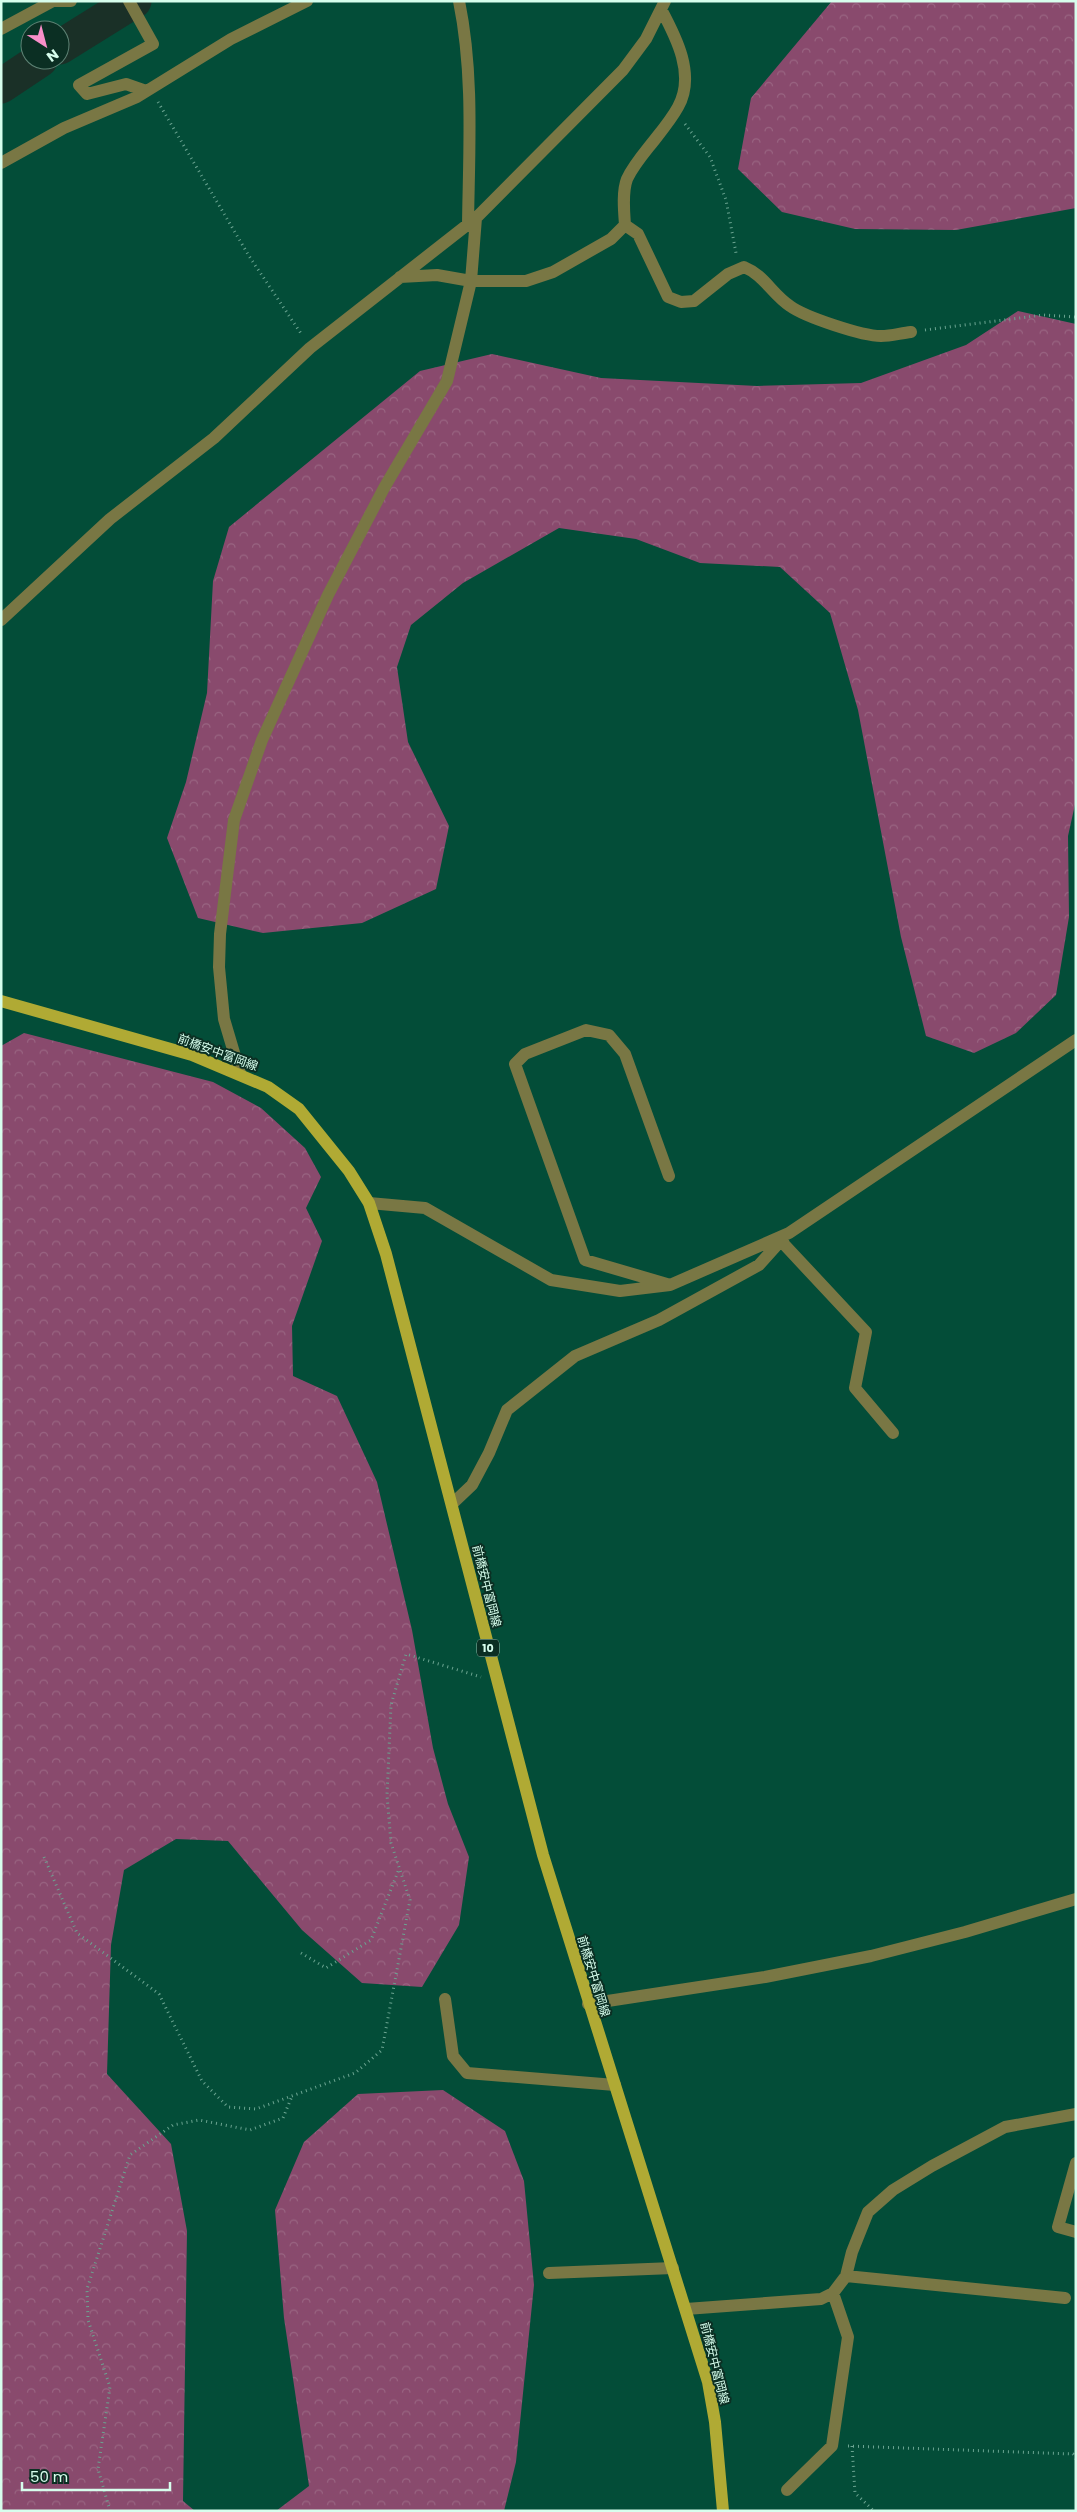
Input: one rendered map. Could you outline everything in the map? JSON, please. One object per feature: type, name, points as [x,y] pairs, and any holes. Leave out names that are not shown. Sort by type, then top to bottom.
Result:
[{"type":"main road","name":"前橋安中富岡線","points":[[1,1002],[192,1055],[240,1073],[268,1087],[299,1109],[327,1141],[369,1203],[386,1254],[543,1855],[588,2004],[708,2382],[715,2422],[723,2511]]},
{"type":"street","points":[[1,29],[52,1],[71,1]]},
{"type":"street","points":[[129,1],[152,44],[79,85],[87,94],[126,84],[148,90]]},
{"type":"street","points":[[1,163],[64,128],[148,90],[231,39],[307,1]]},
{"type":"street","points":[[240,1073],[224,1019],[219,967],[220,934],[234,820],[262,740],[328,595],[384,488],[447,381],[471,281],[472,221],[469,96],[464,26],[459,1]]},
{"type":"street","points":[[1,620],[110,519],[214,438],[310,348],[472,221],[622,70],[646,39],[663,5]]},
{"type":"street","points":[[400,277],[436,275],[471,281],[526,281],[552,272],[611,239],[625,225],[624,209],[627,181],[635,165],[680,105],[684,68],[678,40],[663,5]]},
{"type":"street","points":[[625,225],[638,234],[668,297],[681,302],[694,301],[728,274],[744,267],[756,272],[790,306],[816,317],[857,332],[880,336],[911,332]]},
{"type":"street","points":[[668,1176],[625,1054],[609,1035],[586,1030],[525,1054],[515,1064],[585,1260],[670,1285]]},
{"type":"street","points":[[369,1203],[424,1208],[551,1280],[620,1291],[670,1285],[785,1237],[1076,1040]]},
{"type":"street","points":[[785,1237],[866,1332],[855,1388],[893,1433]]},
{"type":"street","points":[[452,1504],[472,1485],[489,1453],[507,1410],[575,1356],[659,1320],[759,1264],[785,1237]]},
{"type":"street","points":[[588,2004],[765,1976],[871,1956],[965,1932],[1076,1899]]},
{"type":"street","points":[[445,1999],[453,2056],[467,2073],[615,2085]]},
{"type":"street","points":[[686,2309],[821,2299],[833,2293],[846,2276],[852,2252],[868,2212],[893,2190],[932,2166],[1005,2127],[1076,2114]]},
{"type":"street","points":[[1076,2163],[1058,2227],[1076,2232]]},
{"type":"street","points":[[549,2273],[673,2268]]},
{"type":"street","points":[[846,2276],[1065,2298]]},
{"type":"street","points":[[787,2490],[832,2446],[848,2337],[833,2293]]},
{"type":"path","points":[[148,90],[249,256],[310,348]]},
{"type":"path","points":[[680,105],[682,120],[710,157],[726,200],[735,251],[744,267]]},
{"type":"path","points":[[911,332],[1043,315],[1076,317]]},
{"type":"path","points":[[44,1857],[78,1933],[159,1994],[202,2081],[228,2107],[256,2109],[355,2073],[382,2050],[410,1900],[391,1844],[387,1795],[391,1704],[406,1654],[497,1682]]},
{"type":"path","points":[[301,1952],[326,1968],[371,1940],[399,1869]]},
{"type":"path","points":[[110,2511],[98,2468],[110,2387],[88,2320],[88,2289],[130,2155],[173,2124],[199,2120],[250,2130],[283,2118],[293,2095]]},
{"type":"path","points":[[832,2446],[1073,2454],[1076,2459]]},
{"type":"path","points":[[852,2446],[855,2493],[874,2511]]},
{"type":"green space","points":[[832,1],[1076,1],[1076,208],[956,230],[855,229],[782,212],[738,169],[751,98]]},
{"type":"green space","points":[[1018,311],[1076,324],[1076,800],[1068,836],[1069,917],[1056,995],[1016,1033],[974,1053],[926,1036],[901,937],[858,710],[830,613],[780,567],[700,563],[636,539],[559,528],[463,583],[411,625],[397,667],[408,742],[449,826],[436,889],[362,923],[263,933],[198,918],[167,838],[186,782],[207,693],[213,581],[229,527],[420,371],[492,354],[601,378],[757,386],[861,383],[966,345]]},
{"type":"green space","points":[[24,1033],[213,1082],[261,1108],[305,1148],[321,1177],[306,1208],[322,1241],[292,1326],[293,1376],[337,1396],[377,1482],[412,1630],[433,1748],[448,1804],[469,1857],[459,1925],[422,1987],[362,1983],[302,1930],[228,1841],[176,1839],[124,1870],[111,1945],[107,2074],[171,2144],[187,2231],[183,2501],[195,2511],[1,2511],[1,1046]]},
{"type":"green space","points":[[443,2090],[505,2131],[524,2181],[534,2285],[516,2462],[504,2511],[276,2511],[309,2486],[284,2318],[275,2210],[304,2142],[358,2094]]},
{"type":"waterway","points":[[70,41],[134,1]]},
{"type":"waterway","points":[[1,86],[25,70]]}]
